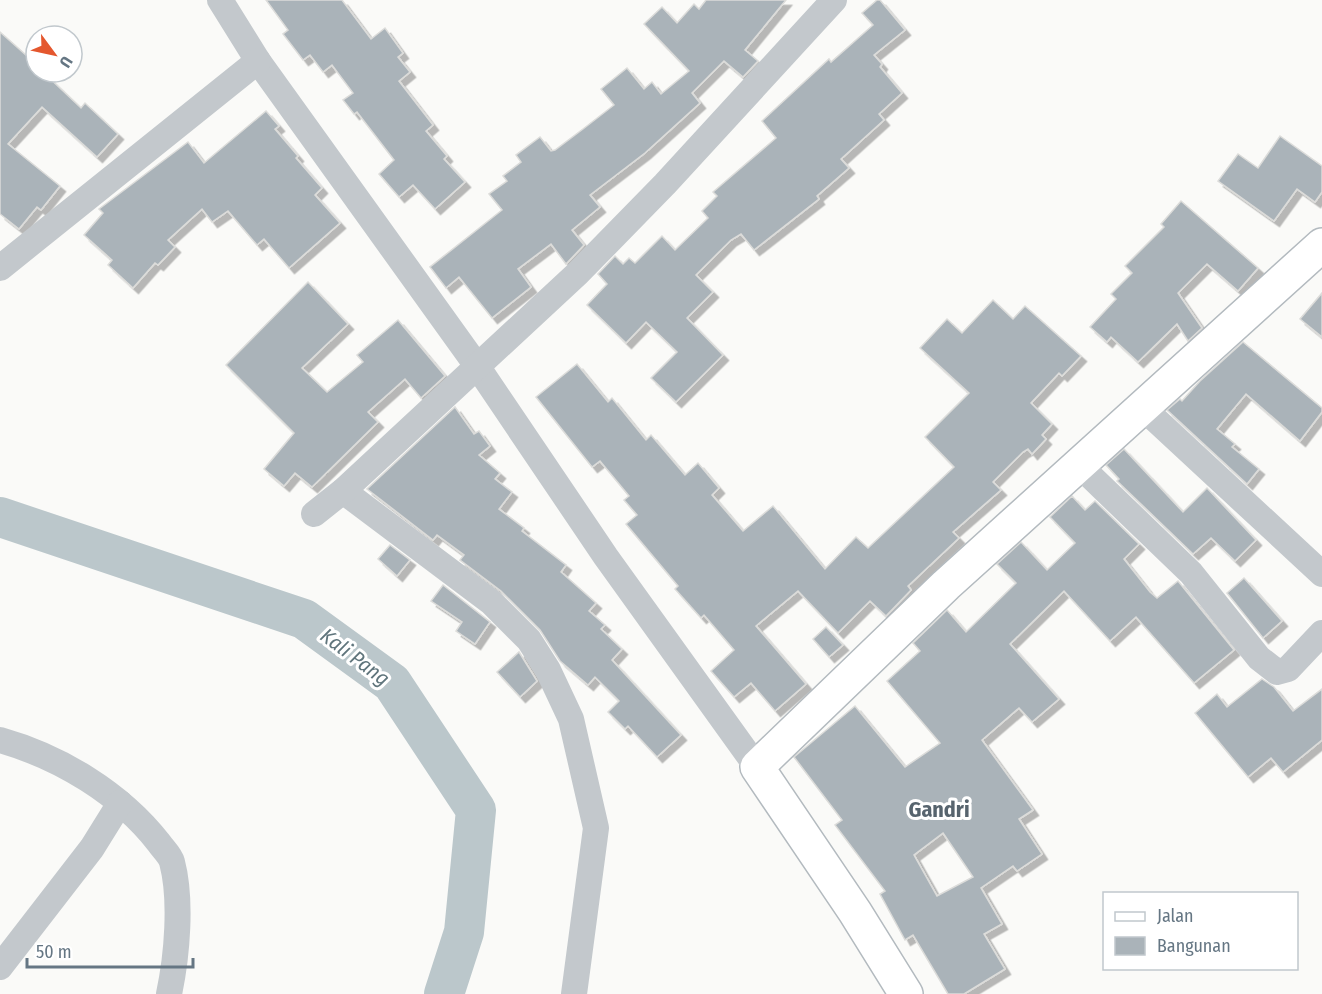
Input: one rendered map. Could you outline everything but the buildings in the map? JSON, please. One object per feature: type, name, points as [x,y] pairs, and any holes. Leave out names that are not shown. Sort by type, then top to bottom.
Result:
[{"type":"street","points":[[220,0],[258,61],[477,366],[606,557],[757,767],[855,912],[906,994]]},
{"type":"street","points":[[314,514],[343,491],[602,248],[834,0]]},
{"type":"street","points":[[0,268],[258,61]]},
{"type":"street","points":[[757,767],[946,585],[1322,245]]},
{"type":"street","points":[[1143,408],[1322,574]]},
{"type":"street","points":[[1080,466],[1191,573],[1259,658],[1272,670],[1277,672],[1288,669],[1322,633]]},
{"type":"street","points":[[343,491],[491,602],[529,640],[548,670],[572,719],[596,828],[574,994]]},
{"type":"street","points":[[0,740],[25,747],[72,770],[120,803],[152,835],[172,860],[177,958],[169,994]]},
{"type":"street","points":[[0,967],[92,848],[120,803]]},
{"type":"waterway","name":"Kali Pang","points":[[0,517],[304,619],[392,683],[476,810],[464,932],[444,994]]},
{"type":"district","name":"Gandri","points":[[939,809]]}]
